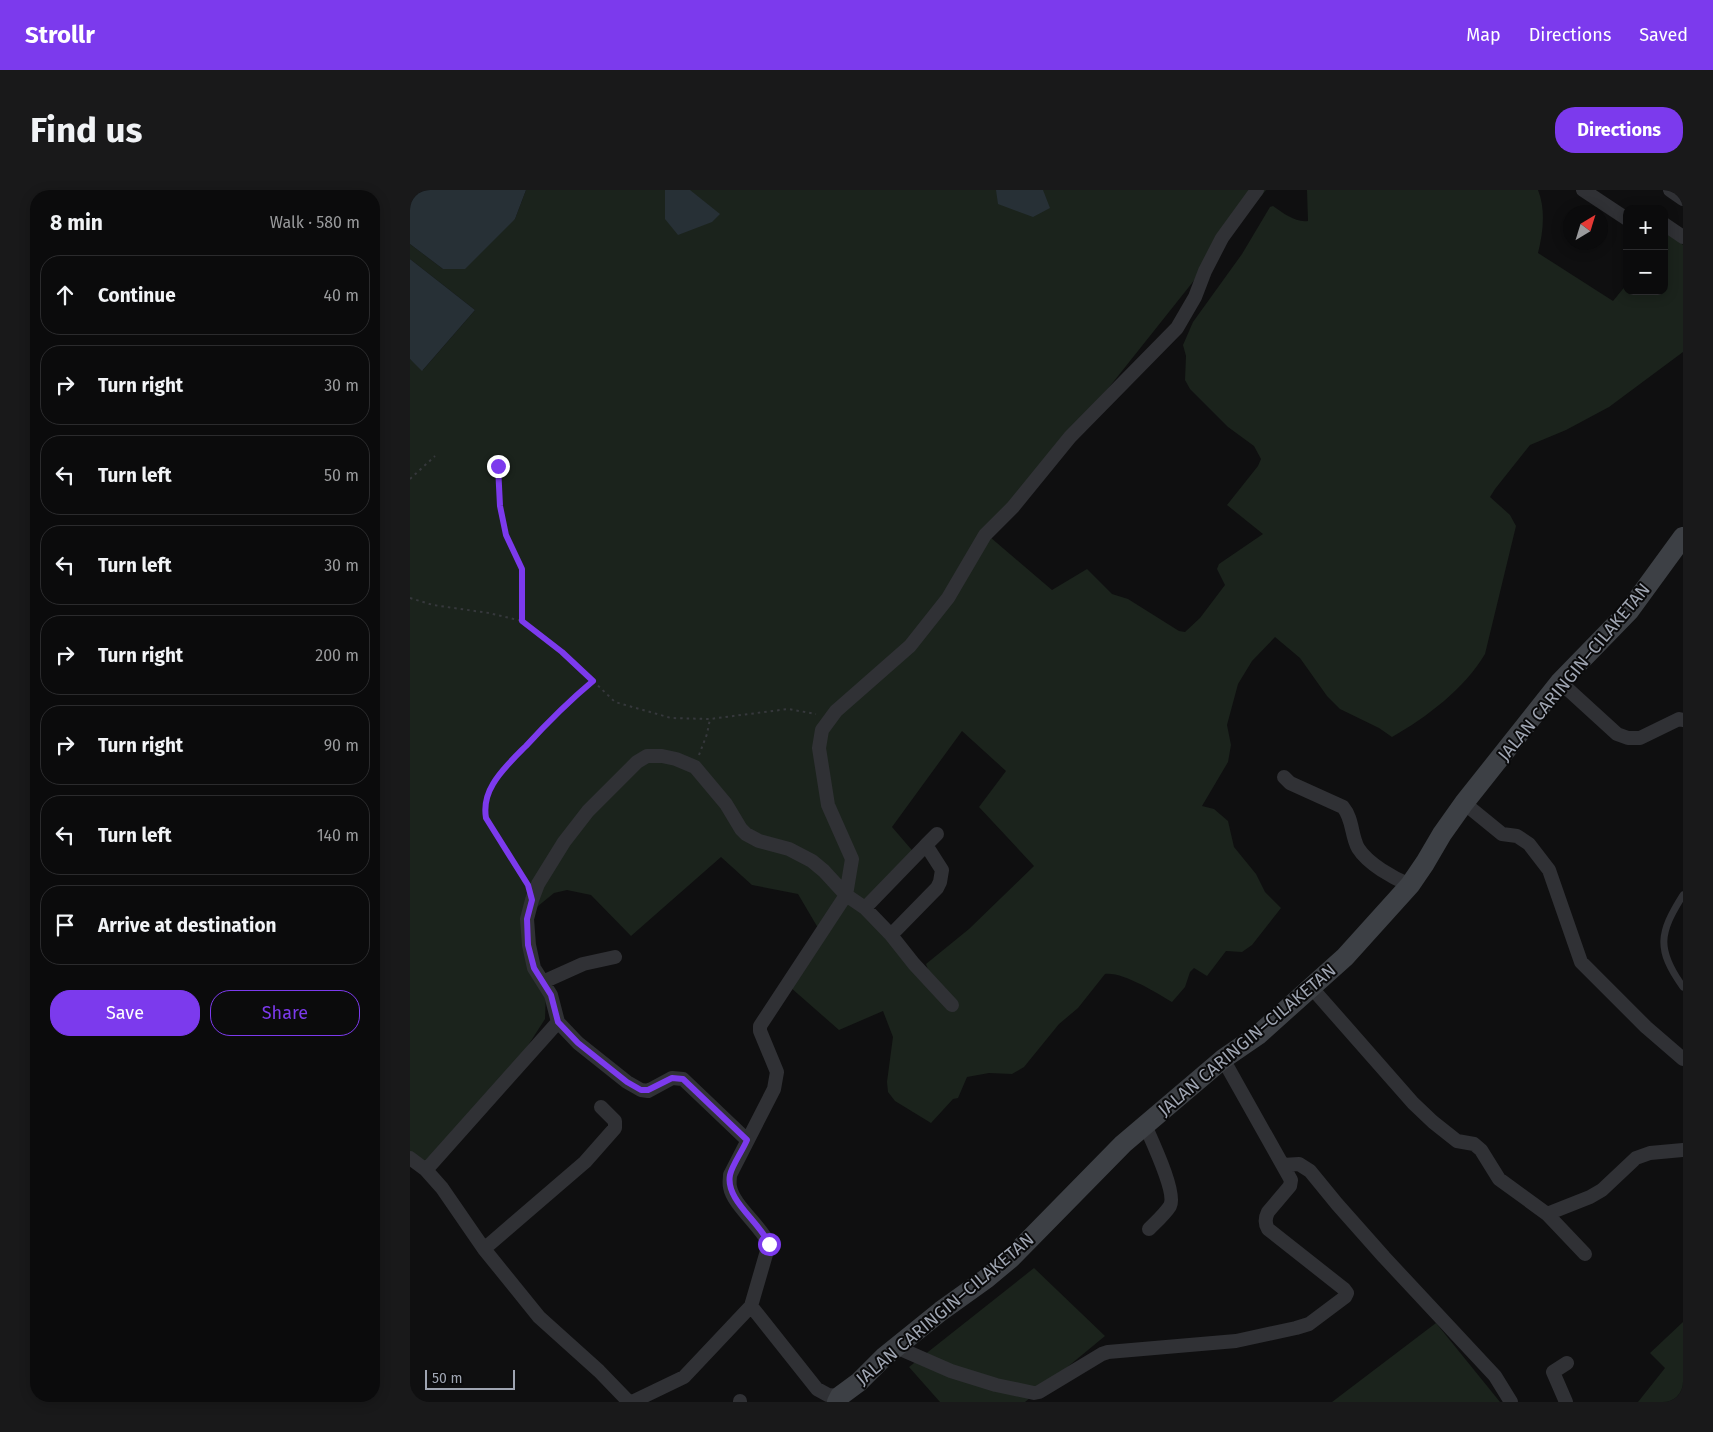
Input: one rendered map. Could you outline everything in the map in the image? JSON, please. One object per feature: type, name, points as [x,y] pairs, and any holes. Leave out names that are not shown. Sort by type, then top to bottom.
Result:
[{"type":"street","points":[[410,1158],[426,1170],[442,1188],[484,1249],[539,1317],[599,1370],[630,1402],[684,1377],[751,1306],[769,1244],[766,1235],[737,1202],[730,1189],[730,1175],[774,1090],[777,1079],[777,1072],[760,1031],[760,1026],[846,895],[852,859],[828,805],[819,748],[822,730],[836,712],[910,646],[948,598],[985,535],[1013,507],[1070,437],[1177,328],[1195,297],[1205,271],[1222,238],[1257,190]]},
{"type":"street","points":[[1583,190],[1623,216]]},
{"type":"street","points":[[1670,190],[1683,199]]},
{"type":"street","points":[[1668,227],[1683,237]]},
{"type":"street","name":"JALAN CARINGIN–CILAKETAN","points":[[838,1399],[859,1382],[884,1356],[1011,1258],[1123,1144],[1223,1059],[1258,1035],[1345,958],[1410,885],[1464,803],[1560,682],[1629,611],[1683,538]]},
{"type":"street","points":[[1560,682],[1617,734],[1628,738],[1640,738],[1679,718],[1683,720]]},
{"type":"street","points":[[747,1140],[683,1079],[672,1078],[648,1090],[641,1090],[627,1082],[578,1043],[558,1022],[551,995],[534,968],[528,945],[527,919],[538,884],[564,842],[588,811],[637,762],[647,756],[662,756],[676,759],[694,767],[726,804],[746,834],[759,841],[789,849],[812,861],[846,895],[865,908],[952,1005]]},
{"type":"street","points":[[1284,777],[1290,783],[1343,807],[1348,813],[1358,848],[1369,860],[1392,877],[1410,885]]},
{"type":"street","points":[[1464,803],[1502,834],[1517,836],[1529,844],[1549,870],[1581,962],[1646,1027],[1683,1059]]},
{"type":"street","points":[[865,908],[937,834]]},
{"type":"street","points":[[891,935],[937,888],[940,882],[942,870],[926,845]]},
{"type":"street","points":[[543,982],[583,964],[615,956]]},
{"type":"street","points":[[1311,987],[1412,1103],[1457,1141],[1474,1144],[1481,1150],[1499,1179],[1547,1214],[1585,1254]]},
{"type":"street","points":[[426,1170],[558,1022]]},
{"type":"street","points":[[896,1347],[951,1371],[996,1385],[1034,1393],[1039,1392],[1108,1352],[1236,1341],[1296,1328],[1309,1324],[1345,1298],[1347,1293],[1344,1290],[1268,1229],[1266,1217],[1268,1212],[1290,1186],[1291,1180],[1223,1059]]},
{"type":"street","points":[[484,1249],[585,1162],[615,1128],[615,1121],[601,1107]]},
{"type":"street","points":[[1145,1125],[1170,1185],[1172,1195],[1171,1205],[1149,1229]]},
{"type":"street","points":[[1547,1214],[1590,1197],[1602,1190],[1636,1158],[1650,1153],[1683,1150]]},
{"type":"street","points":[[1283,1165],[1299,1164],[1310,1171],[1366,1237],[1495,1376],[1511,1402]]},
{"type":"street","points":[[751,1306],[817,1388],[838,1399]]},
{"type":"street","points":[[1566,1402],[1553,1372],[1567,1363]]},
{"type":"lane","points":[[1683,895],[1669,917],[1665,929],[1664,942],[1666,958],[1673,973],[1683,987]]},
{"type":"path","points":[[410,479],[435,456]]},
{"type":"path","points":[[498,466],[500,506],[506,535],[522,569],[522,621]]},
{"type":"path","points":[[410,598],[433,605],[489,613],[522,621],[562,652],[615,702],[672,718],[710,719],[788,708],[816,714],[836,712]]},
{"type":"path","points":[[532,900],[528,885],[486,818],[484,810],[486,799],[493,784],[508,764],[562,708],[593,681]]},
{"type":"path","points":[[694,767],[707,734],[710,719]]},
{"type":"shaded area","points":[[410,190],[526,190],[515,219],[465,269],[443,269],[410,244]]},
{"type":"shaded area","points":[[526,190],[1266,190],[990,537],[1052,590],[1087,569],[1112,594],[1128,599],[1179,631],[1185,632],[1200,618],[1225,585],[1217,569],[1219,564],[1263,534],[1227,505],[1258,466],[1261,459],[1254,446],[1228,427],[1190,389],[1185,380],[1186,356],[1183,345],[1193,322],[1242,254],[1270,207],[1273,206],[1294,219],[1308,221],[1307,190],[1538,190],[1541,198],[1543,222],[1538,253],[1613,301],[1623,289],[1623,295],[1668,295],[1668,231],[1683,245],[1683,352],[1609,407],[1566,430],[1530,445],[1495,489],[1490,497],[1510,515],[1516,526],[1485,654],[1477,667],[1456,690],[1418,721],[1392,737],[1379,728],[1340,709],[1327,696],[1300,658],[1275,637],[1252,661],[1238,684],[1227,725],[1231,745],[1228,762],[1202,806],[1214,809],[1228,821],[1234,847],[1256,874],[1265,892],[1281,908],[1252,945],[1242,952],[1226,951],[1207,976],[1194,968],[1190,972],[1185,987],[1172,1002],[1121,976],[1105,974],[1078,1008],[1059,1024],[1024,1067],[1012,1074],[989,1073],[967,1077],[958,1098],[953,1099],[931,1123],[895,1101],[888,1092],[887,1082],[893,1037],[883,1011],[839,1030],[790,987],[821,933],[798,894],[752,885],[721,857],[631,936],[591,895],[567,890],[554,893],[532,911],[521,928],[546,992],[545,1019],[518,1061],[422,1166],[410,1155],[410,359],[423,370],[475,310],[410,259],[410,244],[443,269],[515,219]],"holes":[[[962,731],[1006,771],[979,807],[1034,866],[969,929],[926,964],[931,978],[865,903],[917,856],[892,827]]]},
{"type":"shaded area","points":[[665,190],[690,190],[720,214],[712,222],[678,235],[665,219]]},
{"type":"shaded area","points":[[996,190],[1043,190],[1050,208],[1033,217],[998,204]]},
{"type":"shaded area","points":[[410,259],[475,310],[422,371],[410,359]]},
{"type":"shaded area","points":[[1034,1268],[1105,1336],[1025,1402],[940,1402],[909,1367]]},
{"type":"shaded area","points":[[1683,1322],[1683,1402],[1638,1402],[1665,1368],[1650,1353]]},
{"type":"shaded area","points":[[1436,1323],[1500,1402],[1332,1402]]},
{"type":"route","points":[[498,466],[500,506],[506,535],[522,569],[522,621],[562,652],[593,681],[562,708],[508,764],[493,784],[486,799],[484,810],[486,818],[528,885],[532,900],[527,919],[528,945],[534,968],[551,995],[558,1022],[578,1043],[627,1082],[641,1090],[648,1090],[672,1078],[683,1079],[747,1140],[730,1175],[730,1189],[737,1202],[766,1235],[769,1244]]}]
